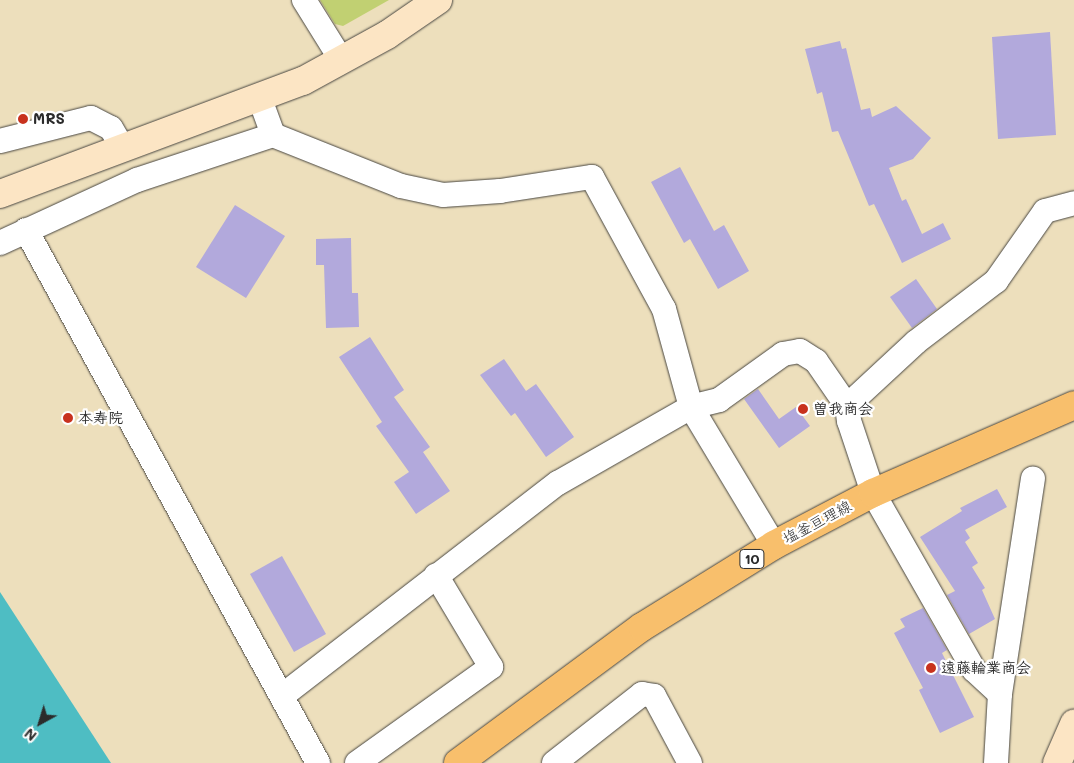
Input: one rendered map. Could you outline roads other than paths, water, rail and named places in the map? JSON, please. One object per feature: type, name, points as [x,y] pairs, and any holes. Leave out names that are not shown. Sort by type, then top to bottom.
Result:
[{"type":"main road","name":"塩釜亘理線","points":[[458,763],[642,628],[774,545],[873,493],[1074,405]]},
{"type":"street","points":[[304,0],[342,61]]},
{"type":"street","points":[[0,194],[260,99],[342,61],[438,0]]},
{"type":"street","points":[[260,99],[273,135]]},
{"type":"street","points":[[0,141],[91,118],[110,128],[123,149]]},
{"type":"street","points":[[0,243],[137,180],[273,135],[401,186],[443,195],[500,191],[592,176],[664,309],[692,407],[774,545]]},
{"type":"street","points":[[847,406],[916,342],[996,281],[1044,211],[1074,203]]},
{"type":"street","points":[[26,230],[318,763]]},
{"type":"street","points":[[282,696],[436,575],[558,483],[692,407],[719,400],[783,354],[800,351],[816,360],[847,406],[849,421],[873,493],[974,670],[1000,694]]},
{"type":"street","points":[[996,763],[1000,694],[1033,479]]},
{"type":"street","points":[[358,763],[490,667],[436,575]]},
{"type":"street","points":[[554,763],[642,694],[654,696],[690,763]]},
{"type":"street","points":[[1057,763],[1074,724]]},
{"type":"water","points":[[0,592],[111,763],[0,763]]},
{"type":"place","name":"MRS","points":[[23,119]]},
{"type":"place","name":"曽我商会","points":[[803,409]]},
{"type":"place","name":"本寿院","points":[[68,418]]},
{"type":"place","name":"遠藤輪業商会","points":[[931,668]]}]
